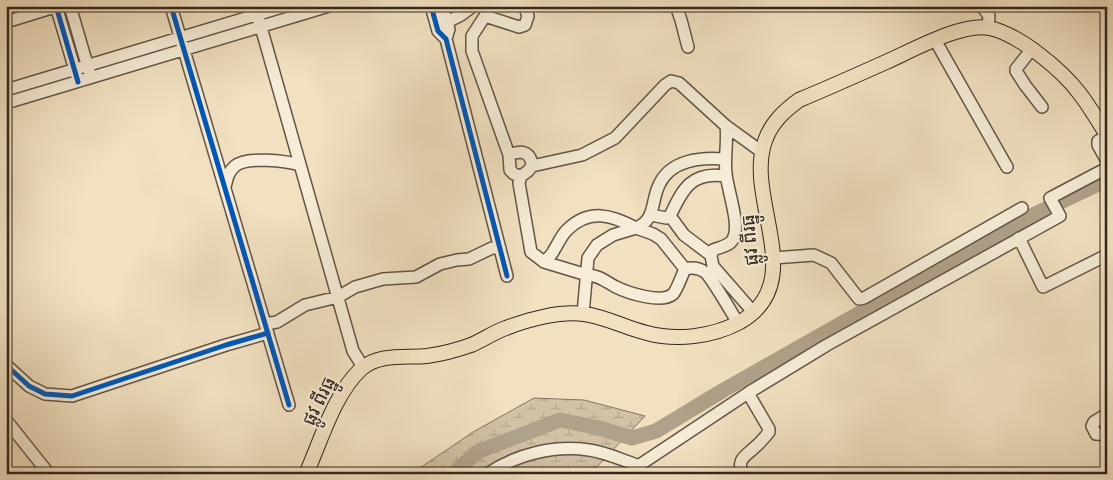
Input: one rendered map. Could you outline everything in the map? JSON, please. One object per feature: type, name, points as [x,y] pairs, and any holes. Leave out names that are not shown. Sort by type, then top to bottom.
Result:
[{"type":"main road","name":"ផ្លូវ ពីរធ្នូ","points":[[306,474],[348,382],[363,367],[387,357],[427,356],[449,352],[472,344],[505,328],[559,315],[583,314],[610,320],[645,333],[672,338],[718,331],[738,323],[754,313],[765,300],[770,286],[773,258],[772,237],[761,178],[762,152],[772,127],[787,109],[799,100],[935,40],[976,27],[988,27],[1014,38],[1070,82],[1085,101],[1107,136]]},
{"type":"street","points":[[6,22],[57,6],[78,82]]},
{"type":"street","points":[[70,6],[91,78]]},
{"type":"street","points":[[171,6],[289,406]]},
{"type":"street","points":[[6,90],[181,37],[251,11],[286,6]]},
{"type":"street","points":[[6,103],[329,6]]},
{"type":"street","points":[[431,6],[438,31],[446,39],[507,276]]},
{"type":"street","points":[[442,6],[449,29],[446,39]]},
{"type":"street","points":[[447,22],[473,6]]},
{"type":"street","points":[[521,176],[514,174],[510,170],[508,163],[509,155],[472,51],[472,36],[488,11],[519,27],[525,25],[528,16],[522,6]]},
{"type":"street","points":[[676,6],[688,47]]},
{"type":"street","points":[[982,6],[989,16],[988,27]]},
{"type":"street","points":[[251,11],[300,165],[353,351],[363,367]]},
{"type":"street","points":[[935,40],[1007,168]]},
{"type":"street","points":[[1031,50],[1016,71],[1024,85],[1042,107]]},
{"type":"street","points":[[532,166],[582,155],[615,138],[665,84],[671,81],[679,82],[726,126],[762,152]]},
{"type":"street","points":[[670,216],[684,235],[708,252],[730,244],[734,238],[736,228],[724,159],[726,126]]},
{"type":"street","points":[[1107,136],[1098,141],[1107,161]]},
{"type":"street","points":[[509,155],[522,151],[532,159],[532,166],[528,172],[521,176],[519,183],[531,252],[544,262],[587,275],[594,275],[618,288],[655,299],[667,298],[674,293],[686,269],[691,267],[709,269],[754,313]]},
{"type":"street","points":[[583,314],[588,258],[597,245],[613,235],[636,228],[646,222],[651,215],[658,186],[671,170],[685,162],[699,158],[724,159]]},
{"type":"street","points":[[225,187],[228,174],[236,165],[250,160],[300,165]]},
{"type":"street","points":[[626,474],[748,393],[827,345],[1060,216],[1050,198],[1107,168]]},
{"type":"street","points":[[651,215],[666,218],[670,216],[680,194],[688,184],[700,177],[712,174],[726,176]]},
{"type":"street","points":[[773,258],[814,255],[819,257],[831,263],[858,298],[864,298],[1022,208]]},
{"type":"street","points":[[544,262],[553,252],[566,231],[585,219],[599,215],[613,217],[653,234],[661,239],[686,269]]},
{"type":"street","points":[[1019,238],[1043,287],[1107,255]]},
{"type":"street","points":[[6,365],[29,386],[45,394],[72,396],[226,345],[285,319],[305,305],[338,296],[355,287],[383,279],[416,277],[440,264],[469,259],[492,248],[500,248]]},
{"type":"street","points":[[712,252],[709,269],[738,323]]},
{"type":"street","points":[[742,474],[740,467],[743,457],[754,449],[769,432],[748,393]]},
{"type":"street","points":[[1107,414],[1094,422],[1092,426],[1096,434],[1107,435]]},
{"type":"street","points":[[6,420],[49,474]]},
{"type":"street","points":[[487,474],[504,462],[552,449],[591,450],[637,465]]},
{"type":"green space","points":[[534,398],[584,400],[645,416],[590,474],[411,474],[473,432]]},
{"type":"waterway","points":[[453,474],[477,452],[560,420],[599,428],[632,438],[656,431],[722,391],[1035,214],[1107,180]]},
{"type":"cycle path","points":[[56,6],[78,82]]},
{"type":"cycle path","points":[[171,6],[289,405]]},
{"type":"cycle path","points":[[431,6],[438,31],[446,39],[507,276]]},
{"type":"cycle path","points":[[6,365],[29,386],[45,394],[72,396],[268,333]]}]
